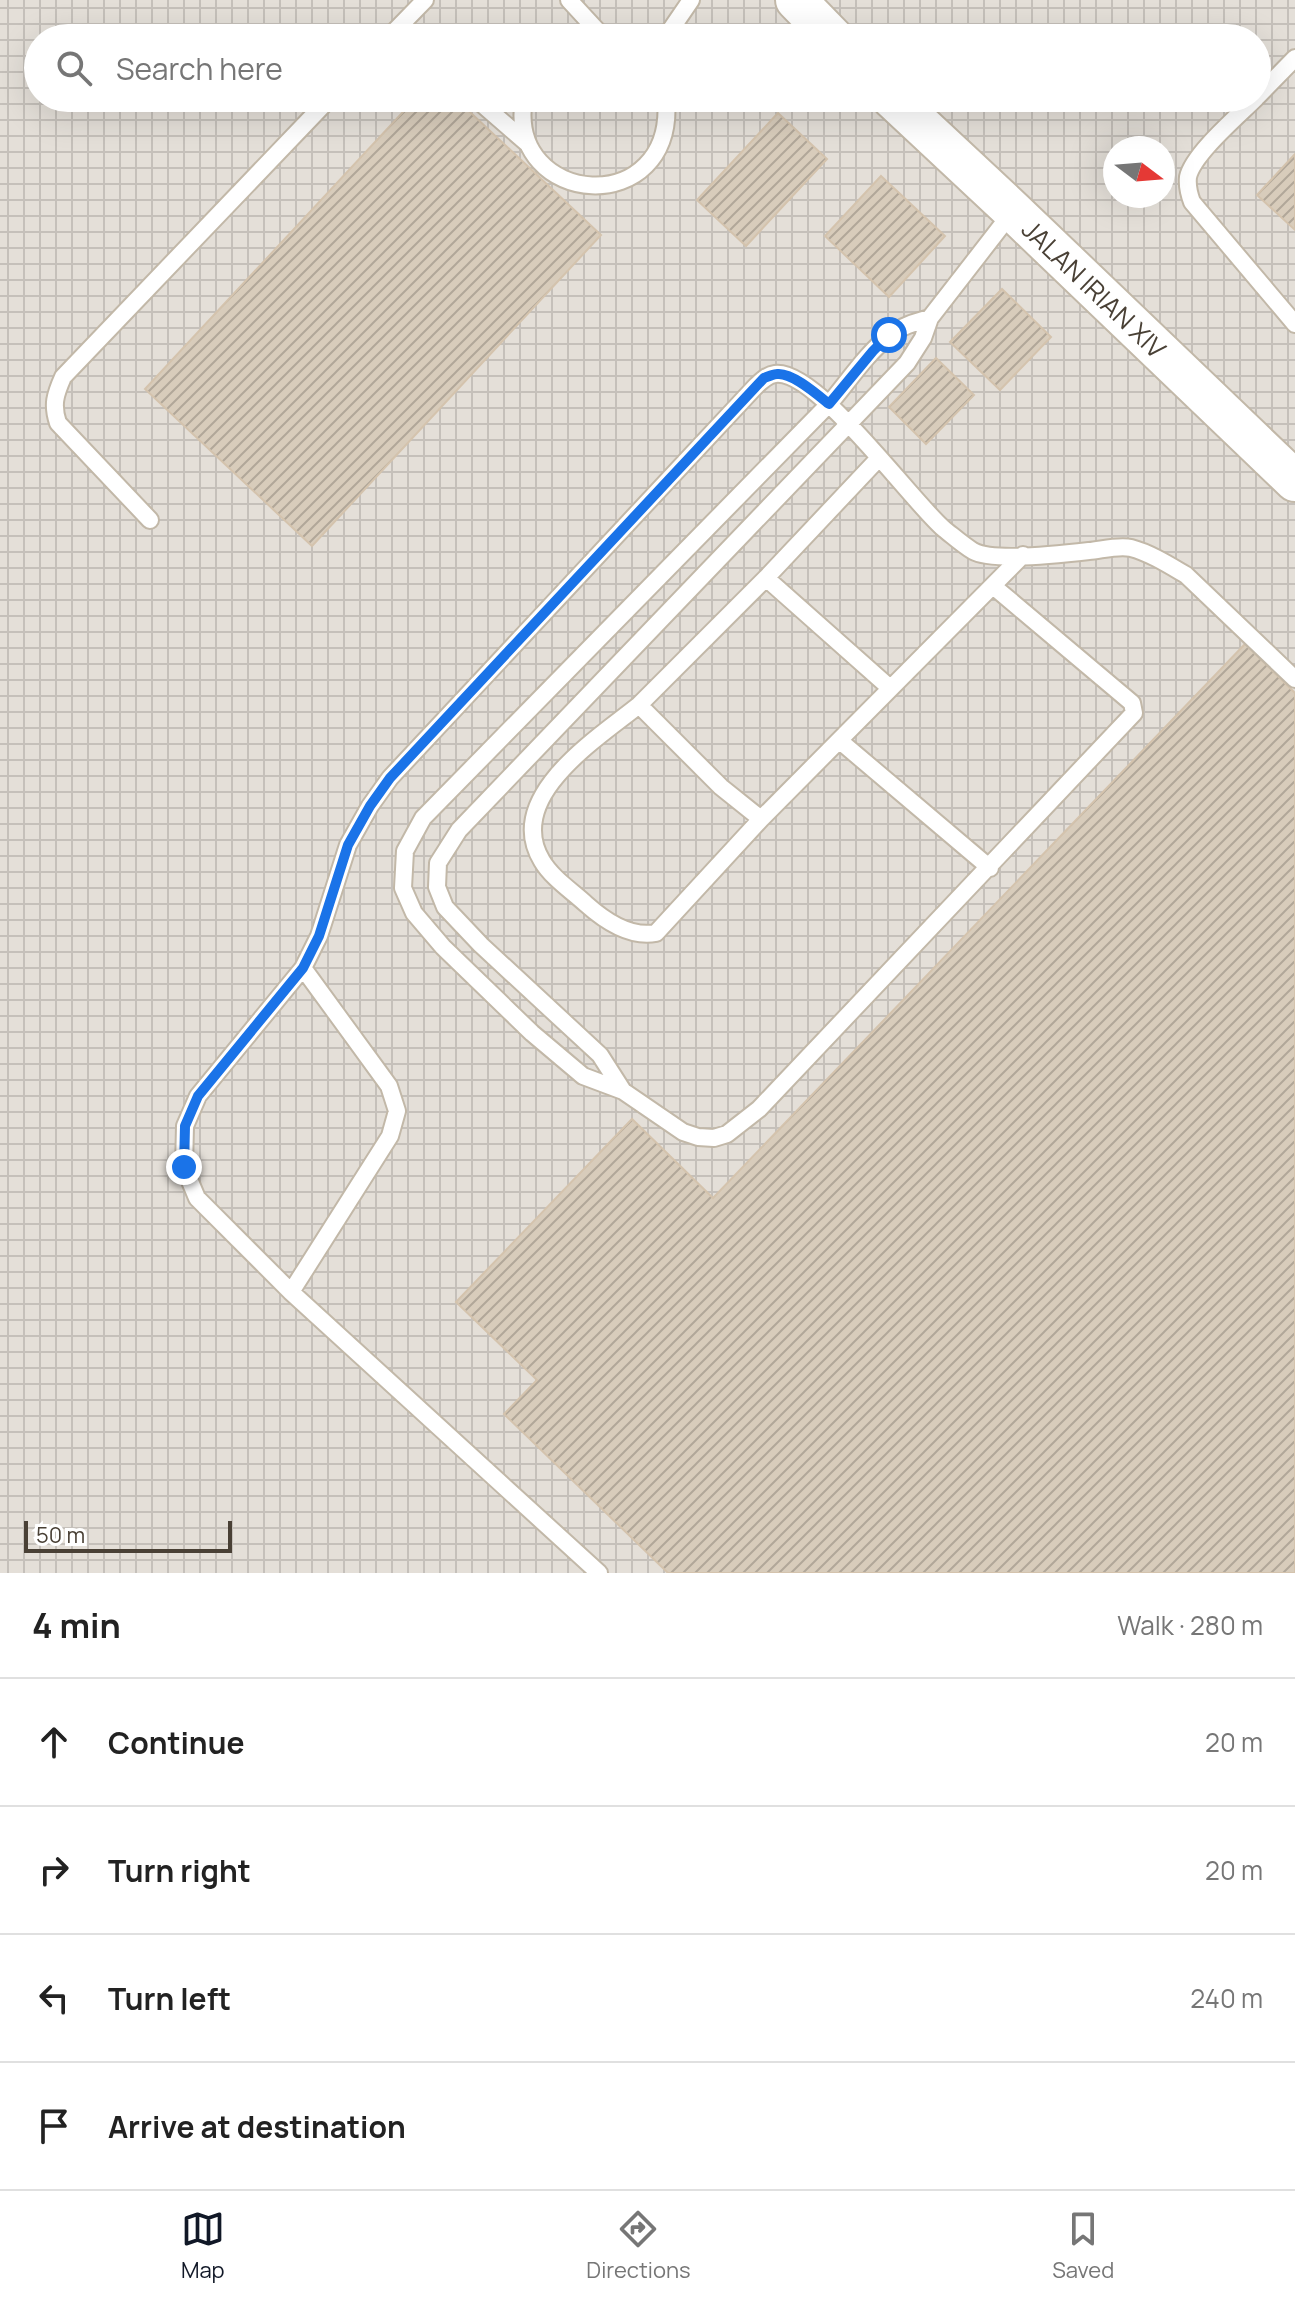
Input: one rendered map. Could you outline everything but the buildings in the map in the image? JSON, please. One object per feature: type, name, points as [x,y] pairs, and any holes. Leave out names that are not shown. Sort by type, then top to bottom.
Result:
[{"type":"street","points":[[796,0],[819,24]]},
{"type":"street","name":"JALAN IRIAN XIV","points":[[907,112],[1295,481]]},
{"type":"lane","points":[[405,24],[425,0]]},
{"type":"lane","points":[[569,0],[591,24]]},
{"type":"lane","points":[[675,24],[691,0]]},
{"type":"lane","points":[[1271,82],[1295,58]]},
{"type":"lane","points":[[150,520],[58,423],[53,407],[56,393],[63,377],[317,112]]},
{"type":"lane","points":[[491,112],[528,144],[551,172],[566,181],[600,186],[633,175],[647,164],[665,134],[668,112]]},
{"type":"lane","points":[[522,112],[528,144]]},
{"type":"lane","points":[[1241,112],[1194,161],[1188,178],[1188,190],[1192,202],[1295,324]]},
{"type":"lane","points":[[623,1091],[600,1055],[481,945],[445,907],[437,887],[438,863],[459,830],[907,363],[923,338],[930,318],[1013,211]]},
{"type":"lane","points":[[930,318],[889,335],[829,404],[423,818],[405,851],[403,888],[414,913],[443,947],[532,1033],[583,1076],[623,1091],[683,1132],[714,1138],[727,1134],[759,1109],[1134,713],[1132,703],[993,586]]},
{"type":"lane","points":[[599,1573],[291,1292],[197,1198],[184,1167],[185,1126],[198,1096],[303,968],[319,936],[348,845],[390,778],[755,387],[764,378],[776,373],[816,393],[829,404],[942,527],[975,552],[1005,556],[1128,547],[1186,575],[1295,679]]},
{"type":"lane","points":[[879,458],[766,578],[639,705],[564,766],[541,797],[533,823],[534,842],[542,862],[598,915],[643,936],[656,933],[761,819],[1023,555]]},
{"type":"lane","points":[[766,578],[890,688]]},
{"type":"lane","points":[[639,705],[721,787],[761,819]]},
{"type":"lane","points":[[840,741],[990,868]]},
{"type":"lane","points":[[291,1292],[390,1136],[397,1111],[389,1086],[303,968]]},
{"type":"shaded area","points":[[0,0],[1295,0],[1295,1573],[0,1573]]},
{"type":"route","points":[[184,1167],[185,1126],[198,1096],[303,968],[319,936],[348,845],[390,778],[764,378],[776,373],[785,375],[829,404],[889,335]]}]
